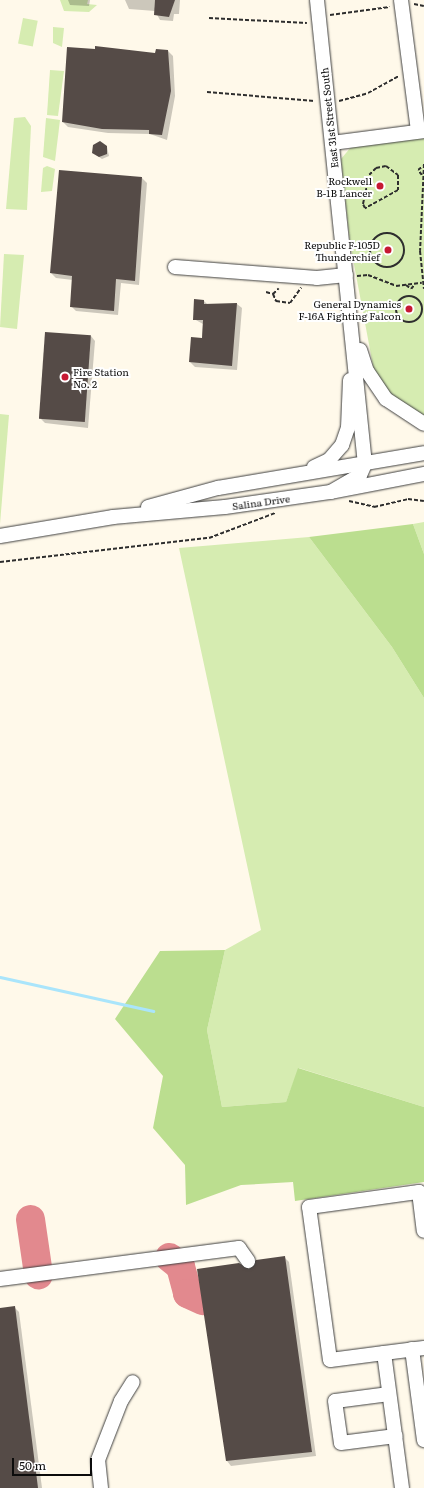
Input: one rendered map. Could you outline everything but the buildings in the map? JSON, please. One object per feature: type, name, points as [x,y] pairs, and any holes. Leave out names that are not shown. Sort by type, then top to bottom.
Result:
[{"type":"street","name":"East 31st Street South","points":[[317,0],[353,331],[365,464]]},
{"type":"street","points":[[332,144],[421,131],[400,0]]},
{"type":"street","points":[[175,267],[317,278],[346,275]]},
{"type":"street","name":"East 31st Street South","points":[[353,331],[377,387],[398,410],[424,424]]},
{"type":"street","name":"Salina Drive","points":[[291,476],[329,460],[342,446],[348,428],[353,331]]},
{"type":"street","name":"Salina Drive","points":[[113,517],[218,488],[424,453]]},
{"type":"street","points":[[331,492],[356,478],[365,464]]},
{"type":"street","name":"Salina Drive","points":[[365,464],[408,477]]},
{"type":"street","name":"Salina Drive","points":[[0,536],[113,517],[225,507],[331,492],[424,474]]},
{"type":"street","points":[[424,1231],[419,1192],[308,1207],[330,1360],[418,1349],[424,1440]]},
{"type":"street","points":[[0,1279],[239,1248],[248,1261]]},
{"type":"street","points":[[384,1353],[402,1488]]},
{"type":"street","points":[[101,1488],[98,1460],[121,1401],[133,1382]]},
{"type":"street","points":[[390,1394],[335,1402],[341,1443],[396,1436]]},
{"type":"path","points":[[424,165],[421,194],[422,216],[420,247],[424,289]]},
{"type":"path","points":[[422,175],[418,170],[424,165]]},
{"type":"path","points":[[386,166],[395,171],[400,185],[395,194],[365,208],[363,204],[369,175],[376,168],[386,166]]},
{"type":"path","points":[[421,194],[424,197]]},
{"type":"path","points":[[421,205],[424,202]]},
{"type":"path","points":[[379,235],[395,235],[403,243],[402,259],[389,267],[377,264],[370,255],[371,244],[379,235]]},
{"type":"path","points":[[406,284],[411,288],[415,284]]},
{"type":"path","points":[[273,294],[276,301],[290,303],[302,286]]},
{"type":"path","points":[[406,296],[415,298],[421,305],[421,314],[415,320],[403,321],[396,311],[397,303],[406,296]]},
{"type":"path","points":[[346,500],[374,507],[408,500],[424,501]]},
{"type":"path","points":[[0,562],[209,538],[281,510]]},
{"type":"green space","points":[[60,0],[88,0],[87,4],[97,5],[89,12],[64,11]]},
{"type":"green space","points":[[23,18],[38,21],[33,46],[18,44]]},
{"type":"green space","points":[[53,27],[64,28],[62,47],[53,43]]},
{"type":"green space","points":[[50,70],[64,71],[58,116],[47,115]]},
{"type":"green space","points":[[25,117],[31,126],[27,210],[6,209],[14,118]]},
{"type":"green space","points":[[46,118],[60,120],[55,161],[43,157]]},
{"type":"green space","points":[[424,138],[424,419],[394,398],[374,371],[350,243],[341,159],[351,147]]},
{"type":"green space","points":[[47,166],[55,169],[52,191],[41,192],[43,168]]},
{"type":"green space","points":[[4,254],[24,255],[17,329],[0,327]]},
{"type":"green space","points":[[0,414],[9,415],[0,524]]},
{"type":"green space","points":[[424,522],[424,554],[413,524]]},
{"type":"green space","points":[[413,524],[424,554],[424,698],[392,647],[309,537]]},
{"type":"green space","points":[[309,537],[392,647],[424,698],[424,1107],[299,1068],[286,1102],[222,1107],[207,1030],[225,950],[261,930],[179,548]]},
{"type":"green space","points":[[225,950],[207,1030],[222,1107],[286,1102],[298,1068],[424,1107],[424,1182],[295,1201],[293,1182],[241,1185],[186,1205],[185,1165],[153,1128],[163,1076],[115,1019],[160,951]]},
{"type":"waterway","points":[[0,977],[153,1011]]},
{"type":"taxiway","points":[[30,1219],[38,1274]]},
{"type":"taxiway","points":[[169,1257],[180,1266],[187,1293],[202,1300]]},
{"type":"place","name":"Rockwell B-1B Lancer","points":[[380,186]]},
{"type":"place","name":"Republic F-105D Thunderchief","points":[[388,250]]},
{"type":"place","name":"General Dynamics F-16A Fighting Falcon","points":[[409,309]]},
{"type":"place","name":"Fire Station No. 2","points":[[65,377]]}]
